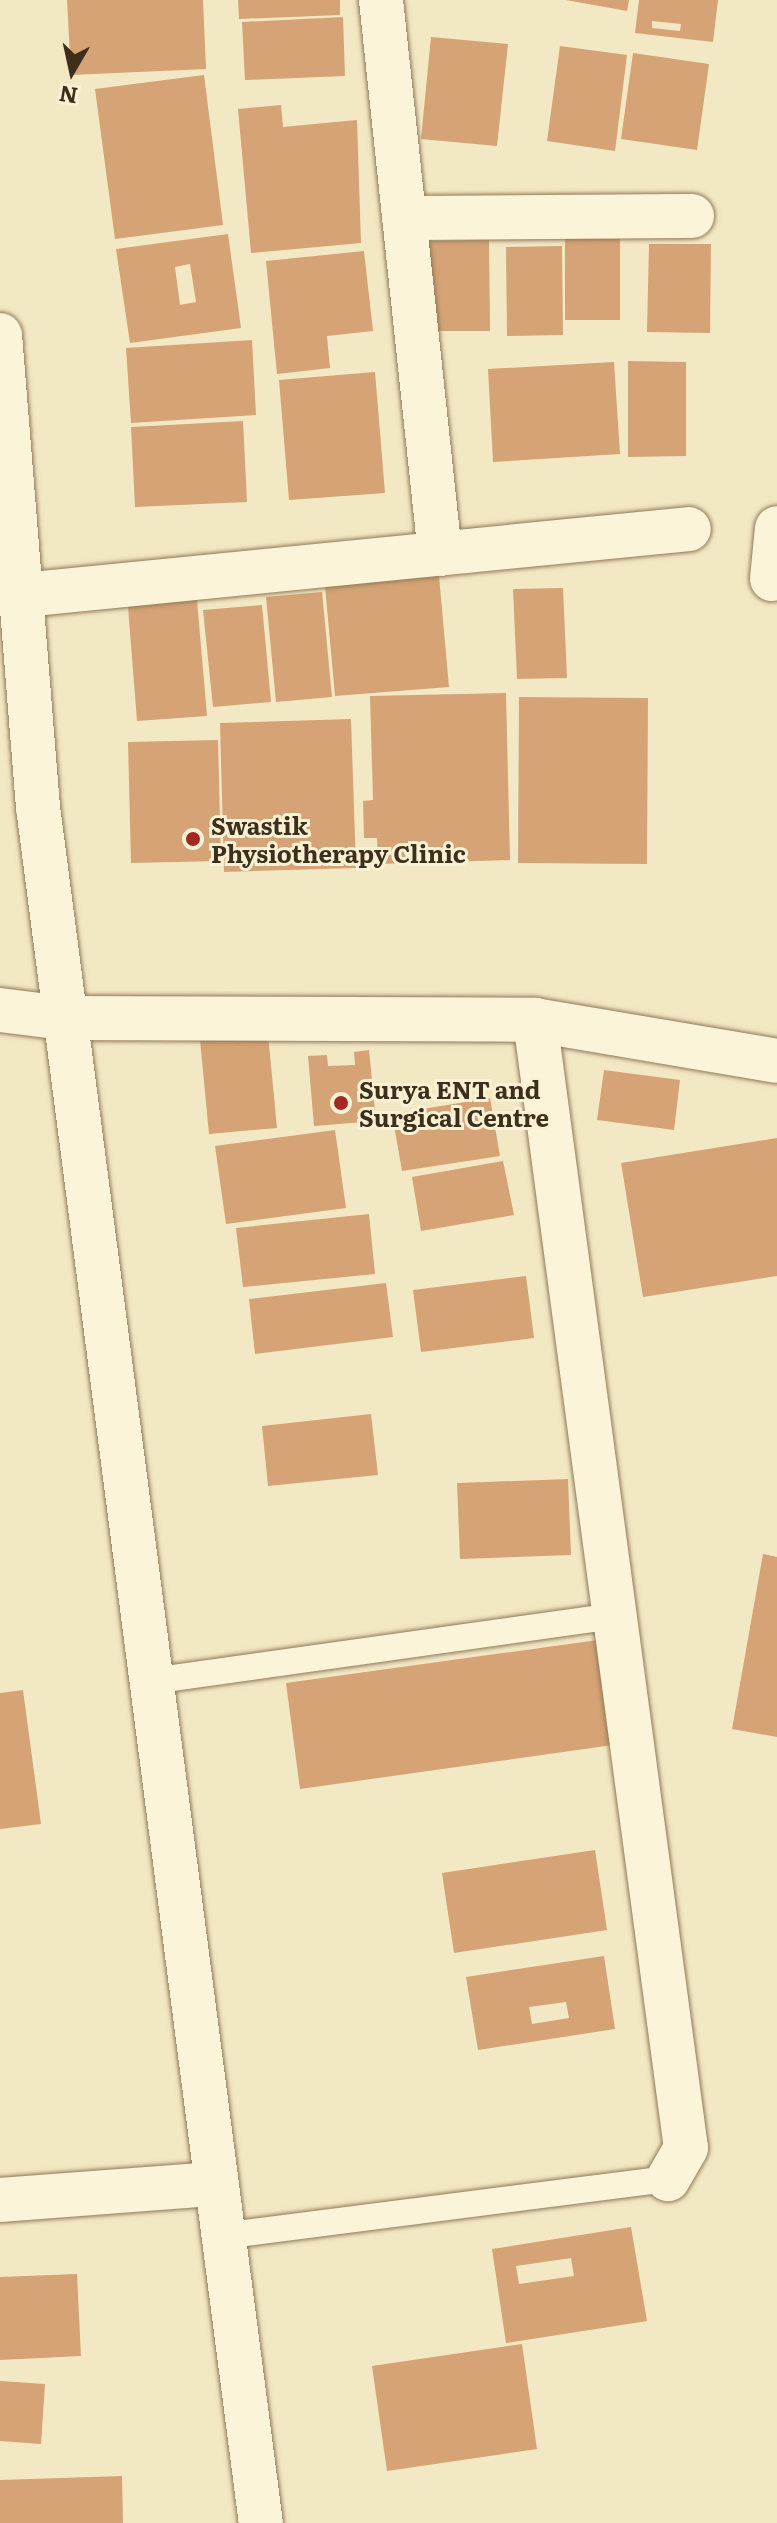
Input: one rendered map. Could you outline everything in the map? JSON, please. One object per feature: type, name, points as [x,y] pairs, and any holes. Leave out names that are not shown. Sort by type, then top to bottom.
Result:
[{"type":"street","points":[[381,0],[440,554]]},
{"type":"street","points":[[404,218],[692,216]]},
{"type":"street","points":[[0,335],[63,1018],[261,2523]]},
{"type":"street","points":[[772,579],[777,528]]},
{"type":"street","points":[[23,595],[689,529]]},
{"type":"street","points":[[0,1010],[63,1018],[535,1020],[777,1061]]},
{"type":"street","points":[[535,1020],[686,2148],[668,2179]]},
{"type":"street","points":[[0,2200],[214,2184]]},
{"type":"lane","points":[[151,1681],[616,1616]]},
{"type":"lane","points":[[222,2236],[668,2179]]},
{"type":"building","points":[[67,0],[203,0],[206,69],[71,75]]},
{"type":"building","points":[[238,0],[340,0],[340,15],[239,19]]},
{"type":"building","points":[[566,0],[629,0],[627,11]]},
{"type":"building","points":[[639,0],[718,0],[713,42],[635,33]],"holes":[[[652,21],[681,24],[680,31],[652,28]]]},
{"type":"building","points":[[343,17],[345,76],[245,80],[242,22]]},
{"type":"building","points":[[431,37],[508,44],[497,146],[421,139]]},
{"type":"building","points":[[560,46],[627,55],[615,151],[547,141]]},
{"type":"building","points":[[633,53],[709,64],[697,150],[621,139]]},
{"type":"building","points":[[204,75],[223,225],[115,239],[95,89]]},
{"type":"building","points":[[281,105],[283,127],[357,120],[361,243],[251,253],[238,109]]},
{"type":"building","points":[[228,234],[241,328],[130,343],[116,249]],"holes":[[[190,264],[196,302],[180,305],[175,267]]]},
{"type":"building","points":[[565,238],[620,239],[620,320],[565,320]]},
{"type":"building","points":[[489,240],[490,331],[427,331],[426,241]]},
{"type":"building","points":[[649,244],[711,244],[710,333],[647,332]]},
{"type":"building","points":[[562,246],[563,335],[507,336],[506,247]]},
{"type":"building","points":[[364,251],[373,331],[327,336],[330,368],[277,374],[266,261]]},
{"type":"building","points":[[252,340],[256,415],[131,423],[126,348]]},
{"type":"building","points":[[628,361],[686,362],[686,456],[628,457]]},
{"type":"building","points":[[614,362],[620,454],[493,462],[488,369]]},
{"type":"building","points":[[375,372],[385,493],[289,500],[279,380]]},
{"type":"building","points":[[243,421],[247,502],[135,507],[131,427]]},
{"type":"building","points":[[439,576],[449,687],[335,696],[325,586]]},
{"type":"building","points":[[563,588],[567,678],[517,679],[513,589]]},
{"type":"building","points":[[322,592],[332,697],[276,702],[266,597]]},
{"type":"building","points":[[197,600],[207,716],[137,721],[128,607]]},
{"type":"building","points":[[262,605],[271,702],[213,707],[203,610]]},
{"type":"building","points":[[506,693],[510,860],[378,864],[377,838],[364,838],[363,801],[373,800],[370,696]]},
{"type":"building","points":[[519,697],[648,698],[647,864],[518,863]]},
{"type":"building","points":[[351,719],[356,868],[224,872],[220,723]]},
{"type":"building","points":[[218,740],[221,861],[131,863],[128,742]]},
{"type":"building","points":[[268,1034],[277,1128],[209,1134],[200,1040]]},
{"type":"building","points":[[369,1050],[376,1121],[314,1126],[308,1056],[327,1055],[328,1066],[355,1065],[354,1052]]},
{"type":"building","points":[[604,1070],[680,1080],[674,1130],[597,1120]]},
{"type":"building","points":[[490,1098],[500,1156],[402,1171],[392,1114]]},
{"type":"building","points":[[335,1130],[346,1208],[226,1224],[215,1146]]},
{"type":"building","points":[[777,1138],[777,1276],[643,1297],[621,1163]]},
{"type":"building","points":[[503,1161],[514,1215],[421,1231],[412,1177]]},
{"type":"building","points":[[369,1214],[375,1274],[243,1287],[236,1228]]},
{"type":"building","points":[[526,1276],[534,1338],[421,1352],[413,1290]]},
{"type":"building","points":[[386,1283],[393,1337],[255,1354],[249,1299]]},
{"type":"building","points":[[371,1414],[378,1475],[268,1486],[262,1426]]},
{"type":"building","points":[[568,1479],[571,1555],[460,1559],[457,1483]]},
{"type":"building","points":[[763,1554],[777,1557],[777,1737],[732,1729]]},
{"type":"building","points":[[605,1639],[620,1744],[300,1789],[286,1683]]},
{"type":"building","points":[[23,1690],[41,1824],[0,1829],[0,1693]]},
{"type":"building","points":[[595,1850],[607,1930],[454,1953],[442,1873]]},
{"type":"building","points":[[604,1956],[615,2029],[478,2050],[466,1977]],"holes":[[[566,2002],[569,2018],[532,2024],[529,2007]]]},
{"type":"building","points":[[631,2227],[647,2321],[506,2343],[492,2249]],"holes":[[[571,2258],[574,2276],[519,2284],[516,2266]]]},
{"type":"building","points":[[77,2274],[81,2356],[0,2360],[0,2277]]},
{"type":"building","points":[[522,2344],[537,2449],[387,2471],[372,2366]]},
{"type":"building","points":[[0,2381],[45,2384],[41,2444],[0,2441]]},
{"type":"building","points":[[122,2476],[123,2523],[0,2523],[0,2480]]},
{"type":"place","name":"Swastik Physiotherapy Clinic","points":[[193,839]]},
{"type":"place","name":"Surya ENT and Surgical Centre","points":[[341,1103]]}]
